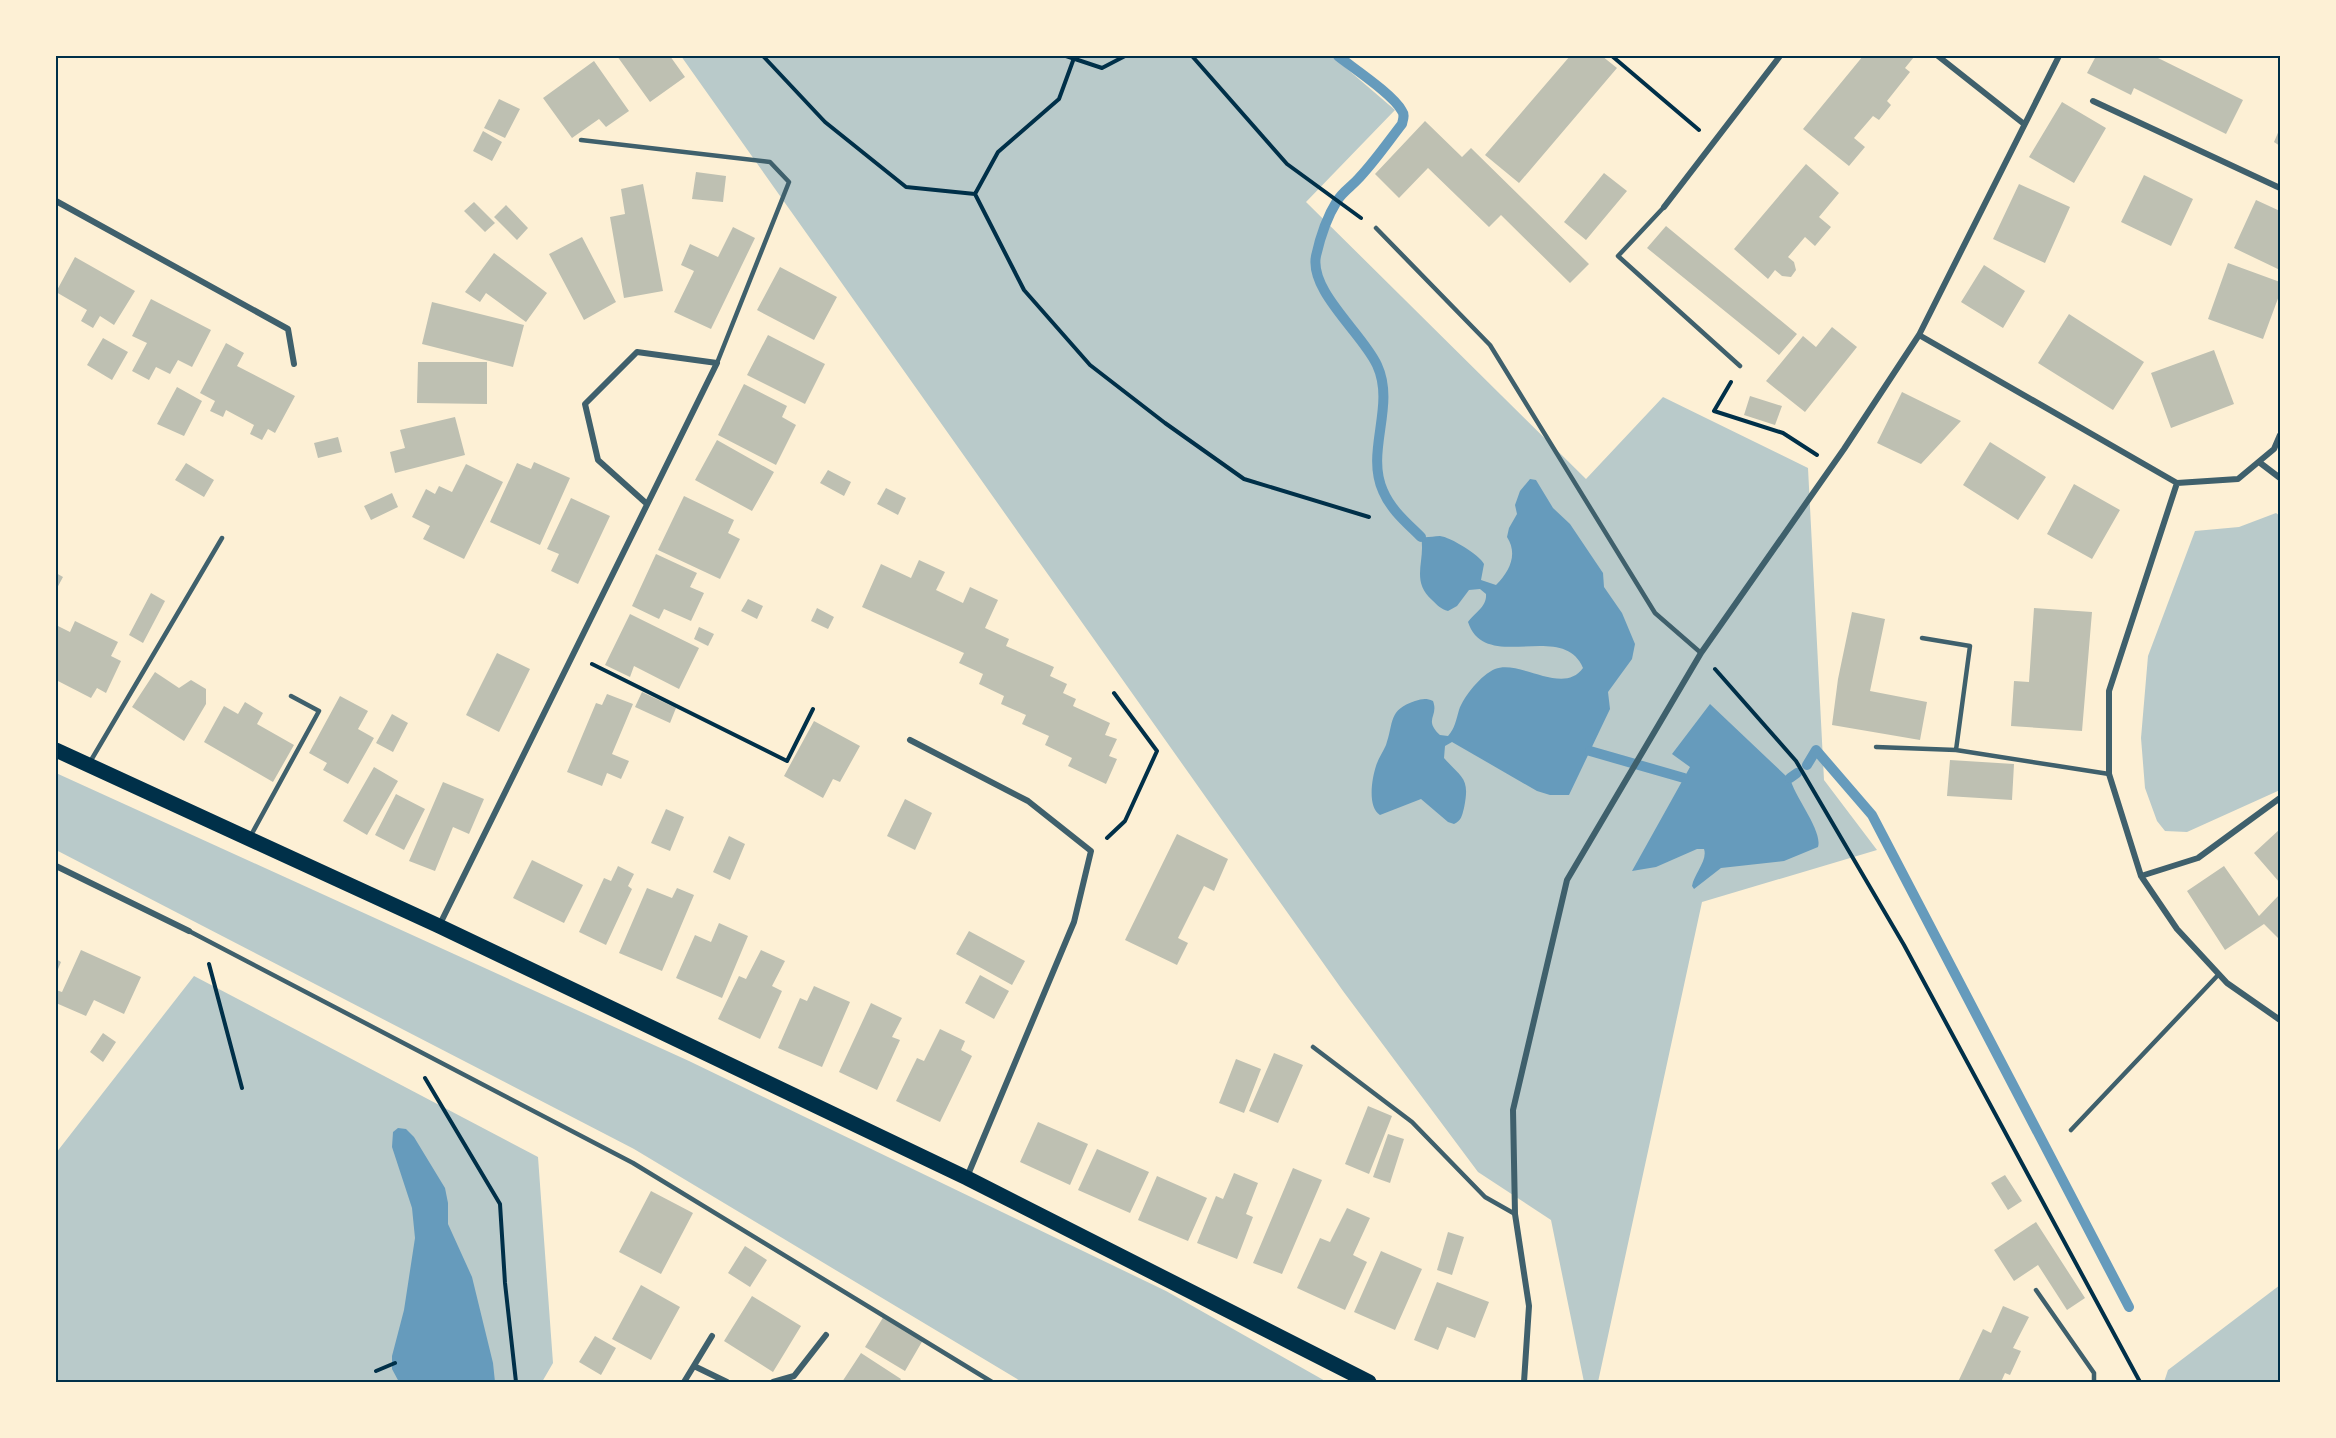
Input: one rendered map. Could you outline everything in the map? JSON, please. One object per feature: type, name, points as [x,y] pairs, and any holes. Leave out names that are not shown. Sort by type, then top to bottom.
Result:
[{"type":"main road","points":[[56,750],[439,926],[967,1178],[1369,1383]]},
{"type":"street","points":[[1664,207],[1780,56]]},
{"type":"street","points":[[1938,56],[2024,124]]},
{"type":"street","points":[[1524,1383],[1529,1306],[1515,1214],[1513,1110],[1567,880],[1701,653],[1920,335],[2059,56]]},
{"type":"street","points":[[2093,101],[2280,188]]},
{"type":"street","points":[[56,201],[288,329],[294,364]]},
{"type":"street","points":[[1920,335],[2177,483],[2238,479],[2274,449],[2280,435]]},
{"type":"street","points":[[439,926],[717,363],[637,352],[585,404],[598,460],[646,504]]},
{"type":"street","points":[[2259,462],[2280,478]]},
{"type":"street","points":[[2177,483],[2109,691],[2109,774],[2141,876],[2177,929],[2227,983],[2280,1020]]},
{"type":"street","points":[[910,740],[1028,801],[1091,851],[1074,922],[967,1178]]},
{"type":"street","points":[[2141,876],[2198,858],[2280,798]]},
{"type":"street","points":[[56,866],[189,931]]},
{"type":"street","points":[[773,1383],[794,1376],[826,1335]]},
{"type":"street","points":[[684,1383],[712,1336]]},
{"type":"street","points":[[694,1365],[727,1383]]},
{"type":"lane","points":[[581,141],[770,162],[789,182],[717,363]]},
{"type":"lane","points":[[1664,207],[1618,256],[1740,366]]},
{"type":"lane","points":[[1376,228],[1490,345],[1655,613],[1701,653]]},
{"type":"lane","points":[[89,765],[222,538]]},
{"type":"lane","points":[[1922,638],[1970,646],[1956,750]]},
{"type":"lane","points":[[249,837],[319,711],[291,696]]},
{"type":"lane","points":[[1876,747],[1956,750],[2109,774]]},
{"type":"lane","points":[[189,931],[633,1163],[992,1383]]},
{"type":"lane","points":[[2071,1130],[2219,974]]},
{"type":"lane","points":[[1313,1047],[1412,1122],[1485,1197],[1515,1214]]},
{"type":"lane","points":[[2036,1290],[2094,1373],[2094,1383]]},
{"type":"path","points":[[763,56],[825,122],[906,187],[975,194]]},
{"type":"path","points":[[1066,56],[1102,68],[1125,56]]},
{"type":"path","points":[[1192,56],[1287,164],[1343,205]]},
{"type":"path","points":[[1612,56],[1713,142]]},
{"type":"path","points":[[975,194],[998,152],[1059,99],[1074,58]]},
{"type":"path","points":[[975,194],[1024,290],[1090,364],[1165,423],[1244,479],[1369,517]]},
{"type":"path","points":[[1740,366],[1714,411],[1783,433],[1832,465]]},
{"type":"path","points":[[1701,653],[1796,761],[1904,945],[2140,1383]]},
{"type":"path","points":[[573,655],[787,761],[813,709]]},
{"type":"path","points":[[1091,851],[1125,821],[1157,752],[1114,693]]},
{"type":"path","points":[[201,937],[242,1088]]},
{"type":"path","points":[[405,1044],[500,1204],[516,1383]]},
{"type":"path","points":[[376,1371],[395,1363]]},
{"type":"shaded area","points":[[681,56],[1332,56],[1395,110],[1306,202],[1586,479],[1663,397],[1808,468],[1824,780],[1877,850],[1702,902],[1598,1382],[1584,1382],[1551,1220],[1478,1172],[1343,991]]},
{"type":"shaded area","points":[[2276,513],[2280,516],[2280,790],[2187,832],[2165,831],[2157,821],[2145,788],[2141,738],[2148,656],[2195,531],[2239,527]]},
{"type":"shaded area","points":[[56,773],[689,1061],[1166,1291],[1327,1382],[1022,1382],[634,1149],[56,850]]},
{"type":"shaded area","points":[[194,976],[538,1157],[553,1363],[542,1382],[56,1382],[56,1153]]},
{"type":"shaded area","points":[[2280,1285],[2280,1382],[2164,1382],[2168,1370]]},
{"type":"water","points":[[1530,479],[1536,480],[1553,508],[1570,524],[1603,573],[1604,587],[1622,613],[1635,644],[1632,659],[1608,692],[1610,709],[1569,795],[1550,795],[1537,791],[1452,742],[1445,746],[1444,758],[1460,775],[1465,785],[1466,798],[1461,818],[1454,824],[1448,822],[1421,799],[1380,815],[1373,806],[1373,778],[1386,745],[1393,718],[1400,708],[1420,700],[1433,701],[1432,721],[1435,730],[1440,735],[1448,736],[1454,727],[1461,704],[1469,692],[1484,676],[1495,669],[1505,667],[1564,679],[1575,676],[1583,668],[1573,654],[1559,648],[1507,647],[1490,644],[1477,637],[1468,622],[1480,610],[1486,594],[1480,589],[1469,590],[1457,606],[1448,611],[1441,608],[1425,593],[1420,578],[1421,537],[1440,536],[1457,543],[1477,556],[1484,564],[1481,580],[1496,585],[1511,562],[1512,550],[1507,537],[1509,528],[1517,514],[1515,505],[1520,491]]},
{"type":"water","points":[[1710,704],[1790,778],[1816,832],[1818,847],[1784,861],[1721,868],[1694,889],[1693,881],[1704,858],[1704,849],[1697,849],[1656,867],[1632,871],[1690,767],[1672,754]]},
{"type":"water","points":[[398,1128],[406,1129],[414,1137],[445,1188],[448,1224],[472,1277],[493,1363],[495,1382],[399,1382],[392,1369],[392,1356],[404,1310],[415,1238],[412,1208],[392,1147],[393,1132]]},
{"type":"building","points":[[617,56],[670,56],[685,77],[650,102]]},
{"type":"building","points":[[1570,56],[1602,56],[1617,68],[1519,183],[1485,155]]},
{"type":"building","points":[[1863,56],[1914,57],[1905,68],[1910,72],[1887,101],[1891,105],[1879,120],[1873,116],[1854,138],[1865,147],[1849,166],[1803,129]]},
{"type":"building","points":[[2096,56],[2154,56],[2243,100],[2226,134],[2134,88],[2131,95],[2087,73]]},
{"type":"building","points":[[594,61],[629,111],[606,127],[599,119],[572,138],[543,98]]},
{"type":"building","points":[[499,99],[520,109],[505,138],[484,128]]},
{"type":"building","points":[[2062,102],[2106,128],[2074,183],[2029,157]]},
{"type":"building","points":[[1425,121],[1462,157],[1471,148],[1589,264],[1570,283],[1501,215],[1489,227],[1428,168],[1399,198],[1375,174]]},
{"type":"building","points":[[2280,128],[2280,146],[2274,142]]},
{"type":"building","points":[[483,131],[502,142],[492,161],[473,151]]},
{"type":"building","points":[[1806,164],[1839,193],[1819,217],[1831,227],[1815,246],[1805,237],[1788,257],[1794,262],[1796,270],[1791,277],[1782,276],[1775,270],[1768,279],[1734,249]]},
{"type":"building","points":[[696,172],[726,176],[723,202],[692,199]]},
{"type":"building","points":[[1604,173],[1627,191],[1586,240],[1564,222]]},
{"type":"building","points":[[2144,175],[2193,199],[2171,246],[2121,222]]},
{"type":"building","points":[[643,184],[663,291],[624,298],[610,217],[625,214],[621,189]]},
{"type":"building","points":[[2019,184],[2070,207],[2045,263],[1993,239]]},
{"type":"building","points":[[2256,200],[2280,211],[2280,270],[2234,248]]},
{"type":"building","points":[[474,202],[495,223],[485,232],[464,211]]},
{"type":"building","points":[[506,205],[528,228],[517,240],[494,217]]},
{"type":"building","points":[[1666,226],[1797,334],[1779,355],[1647,248]]},
{"type":"building","points":[[733,227],[755,238],[711,329],[674,312],[694,271],[681,265],[690,244],[718,257]]},
{"type":"building","points":[[582,237],[616,302],[584,320],[549,254]]},
{"type":"building","points":[[494,253],[547,293],[526,322],[486,293],[480,302],[465,292]]},
{"type":"building","points":[[75,257],[135,291],[114,325],[100,316],[93,328],[81,321],[87,310],[56,292]]},
{"type":"building","points":[[2228,263],[2280,282],[2280,293],[2263,339],[2208,319]]},
{"type":"building","points":[[1984,265],[2025,291],[2003,328],[1961,302]]},
{"type":"building","points":[[780,267],[837,297],[814,340],[757,310]]},
{"type":"building","points":[[151,299],[211,330],[192,367],[178,360],[170,374],[156,367],[149,380],[132,371],[147,343],[132,336]]},
{"type":"building","points":[[432,302],[524,325],[513,367],[422,344]]},
{"type":"building","points":[[2069,314],[2144,362],[2113,410],[2038,363]]},
{"type":"building","points":[[1832,327],[1857,347],[1805,412],[1766,381],[1803,336],[1816,347]]},
{"type":"building","points":[[768,335],[825,364],[805,404],[747,375]]},
{"type":"building","points":[[103,338],[128,352],[112,380],[87,365]]},
{"type":"building","points":[[226,343],[244,353],[237,366],[295,396],[275,433],[268,429],[262,440],[250,434],[254,425],[226,410],[223,417],[210,411],[215,401],[200,393]]},
{"type":"building","points":[[2214,350],[2234,404],[2171,428],[2151,373]]},
{"type":"building","points":[[418,362],[487,362],[487,404],[417,403]]},
{"type":"building","points":[[744,384],[787,406],[782,417],[796,425],[776,465],[718,435]]},
{"type":"building","points":[[177,387],[202,401],[184,436],[157,424]]},
{"type":"building","points":[[1902,392],[1961,421],[1921,464],[1877,443]]},
{"type":"building","points":[[1750,396],[1782,406],[1775,425],[1744,415]]},
{"type":"building","points":[[455,417],[465,455],[395,473],[390,452],[405,448],[400,430]]},
{"type":"building","points":[[338,437],[342,452],[318,458],[314,443]]},
{"type":"building","points":[[717,440],[774,472],[752,511],[695,480]]},
{"type":"building","points":[[1990,442],[2046,477],[2018,520],[1963,485]]},
{"type":"building","points":[[534,462],[570,478],[540,545],[490,522],[517,463],[531,469]]},
{"type":"building","points":[[186,463],[214,480],[204,497],[175,480]]},
{"type":"building","points":[[466,464],[503,482],[464,559],[423,539],[430,526],[412,517],[426,489],[435,494],[439,486],[452,492]]},
{"type":"building","points":[[828,470],[851,482],[844,496],[820,483]]},
{"type":"building","points":[[2074,484],[2120,510],[2092,559],[2047,534]]},
{"type":"building","points":[[886,488],[906,498],[898,515],[877,504]]},
{"type":"building","points":[[392,493],[398,507],[371,520],[364,506]]},
{"type":"building","points":[[684,496],[734,520],[728,533],[740,539],[720,579],[658,550]]},
{"type":"building","points":[[571,498],[610,516],[578,584],[551,571],[559,554],[547,549]]},
{"type":"building","points":[[656,554],[697,573],[690,587],[704,593],[691,621],[664,609],[659,619],[632,606]]},
{"type":"building","points":[[919,560],[945,572],[936,590],[963,603],[970,587],[998,600],[985,628],[1009,639],[1006,646],[1054,667],[1050,676],[1067,684],[1063,693],[1076,699],[1073,706],[1110,723],[1105,735],[1117,739],[1109,756],[1117,759],[1106,784],[1068,766],[1072,758],[1045,745],[1049,736],[1022,724],[1026,715],[1001,704],[1004,696],[979,684],[983,674],[959,663],[964,653],[862,607],[881,564],[911,578]]},
{"type":"building","points":[[56,573],[63,577],[56,590]]},
{"type":"building","points":[[151,593],[165,601],[143,643],[129,635]]},
{"type":"building","points":[[748,599],[763,606],[757,619],[741,611]]},
{"type":"building","points":[[817,608],[834,617],[828,629],[811,621]]},
{"type":"building","points":[[2034,608],[2092,612],[2082,731],[2011,726],[2014,681],[2029,682]]},
{"type":"building","points":[[1852,612],[1885,619],[1870,691],[1927,702],[1920,740],[1832,725],[1838,679]]},
{"type":"building","points":[[630,614],[699,648],[679,689],[634,666],[630,677],[605,665]]},
{"type":"building","points":[[75,621],[118,642],[111,656],[121,661],[106,693],[97,688],[91,698],[56,680],[56,625],[70,632]]},
{"type":"building","points":[[699,627],[714,634],[708,646],[694,639]]},
{"type":"building","points":[[497,653],[530,669],[499,732],[466,715]]},
{"type":"building","points":[[155,672],[179,688],[191,680],[206,689],[206,704],[184,741],[132,707]]},
{"type":"building","points":[[642,692],[676,708],[670,723],[635,707]]},
{"type":"building","points":[[607,694],[633,704],[612,754],[629,761],[621,779],[607,773],[602,786],[567,772],[596,703],[602,705]]},
{"type":"building","points":[[340,696],[368,711],[358,729],[374,738],[348,784],[323,770],[327,763],[309,753]]},
{"type":"building","points":[[245,702],[263,713],[257,724],[294,745],[273,782],[204,742],[224,706],[238,714]]},
{"type":"building","points":[[392,714],[408,723],[393,752],[376,743]]},
{"type":"building","points":[[814,721],[860,746],[840,782],[833,779],[823,798],[784,776]]},
{"type":"building","points":[[1950,760],[2014,764],[2012,800],[1947,796]]},
{"type":"building","points":[[374,767],[398,781],[367,835],[343,821]]},
{"type":"building","points":[[443,782],[484,799],[469,834],[453,827],[435,871],[409,861]]},
{"type":"building","points":[[396,794],[425,809],[404,850],[375,835]]},
{"type":"building","points":[[905,799],[932,813],[915,850],[887,836]]},
{"type":"building","points":[[666,809],[684,817],[670,851],[651,843]]},
{"type":"building","points":[[2280,829],[2280,883],[2254,853]]},
{"type":"building","points":[[1177,834],[1228,859],[1214,891],[1204,886],[1178,938],[1188,943],[1177,965],[1125,940]]},
{"type":"building","points":[[729,836],[745,844],[730,880],[713,872]]},
{"type":"building","points":[[532,860],[583,885],[564,923],[513,898]]},
{"type":"building","points":[[618,866],[634,874],[628,886],[632,889],[606,945],[579,932],[604,878],[611,881]]},
{"type":"building","points":[[2224,866],[2259,916],[2280,894],[2280,940],[2264,924],[2225,950],[2187,891]]},
{"type":"building","points":[[647,888],[672,898],[677,888],[694,895],[662,971],[619,953]]},
{"type":"building","points":[[719,923],[748,936],[722,998],[676,978],[695,935],[711,942]]},
{"type":"building","points":[[969,931],[1025,961],[1012,985],[956,954]]},
{"type":"building","points":[[81,950],[141,977],[124,1014],[94,1000],[86,1016],[56,1003],[56,990],[62,992]]},
{"type":"building","points":[[761,950],[785,961],[772,986],[782,991],[760,1039],[718,1019],[739,976],[746,979]]},
{"type":"building","points":[[56,959],[61,962],[56,974]]},
{"type":"building","points":[[980,975],[1009,991],[994,1019],[965,1003]]},
{"type":"building","points":[[814,986],[850,1002],[822,1067],[778,1048],[800,998],[807,1001]]},
{"type":"building","points":[[871,1003],[902,1018],[892,1037],[900,1040],[877,1090],[839,1072]]},
{"type":"building","points":[[940,1029],[965,1041],[961,1050],[972,1056],[940,1122],[896,1101],[917,1058],[924,1061]]},
{"type":"building","points":[[103,1033],[116,1042],[103,1062],[90,1052]]},
{"type":"building","points":[[1274,1053],[1303,1065],[1278,1123],[1249,1111]]},
{"type":"building","points":[[1236,1059],[1261,1069],[1244,1113],[1219,1103]]},
{"type":"building","points":[[1368,1106],[1392,1116],[1369,1174],[1345,1164]]},
{"type":"building","points":[[1038,1122],[1088,1144],[1070,1185],[1020,1162]]},
{"type":"building","points":[[1388,1134],[1404,1139],[1390,1183],[1373,1177]]},
{"type":"building","points":[[1097,1149],[1149,1172],[1130,1213],[1078,1190]]},
{"type":"building","points":[[1293,1168],[1322,1180],[1282,1274],[1253,1263]]},
{"type":"building","points":[[1234,1173],[1258,1183],[1246,1214],[1253,1217],[1237,1259],[1197,1243],[1216,1196],[1223,1199]]},
{"type":"building","points":[[2005,1175],[2022,1201],[2008,1210],[1991,1183]]},
{"type":"building","points":[[1157,1176],[1207,1198],[1188,1241],[1138,1220]]},
{"type":"building","points":[[651,1191],[693,1213],[661,1274],[619,1252]]},
{"type":"building","points":[[1347,1208],[1370,1218],[1353,1255],[1367,1262],[1345,1310],[1297,1288],[1320,1238],[1330,1242]]},
{"type":"building","points":[[2036,1222],[2085,1298],[2067,1310],[2038,1265],[2014,1281],[1994,1250]]},
{"type":"building","points":[[1448,1232],[1464,1237],[1452,1275],[1437,1270]]},
{"type":"building","points":[[745,1246],[767,1260],[750,1287],[728,1273]]},
{"type":"building","points":[[1381,1251],[1422,1269],[1395,1330],[1354,1312]]},
{"type":"building","points":[[1437,1282],[1489,1302],[1475,1338],[1447,1327],[1438,1350],[1414,1340]]},
{"type":"building","points":[[641,1285],[680,1307],[651,1360],[612,1339]]},
{"type":"building","points":[[752,1296],[801,1326],[773,1372],[724,1341]]},
{"type":"building","points":[[2003,1306],[2029,1317],[2013,1348],[2021,1351],[2010,1375],[2005,1373],[2001,1382],[1958,1382],[1983,1329],[1991,1333]]},
{"type":"building","points":[[884,1316],[923,1340],[905,1371],[865,1347]]},
{"type":"building","points":[[595,1336],[616,1348],[601,1375],[579,1362]]},
{"type":"building","points":[[861,1353],[901,1379],[899,1382],[842,1382]]},
{"type":"waterway","points":[[1338,56],[1391,97],[1404,117],[1402,124],[1381,151],[1333,207],[1316,256],[1316,269],[1329,298],[1377,365],[1382,381],[1383,396],[1378,444],[1378,476],[1390,504],[1421,537]]},
{"type":"waterway","points":[[1807,765],[1816,750],[1872,815],[2129,1307]]},
{"type":"waterway","points":[[1590,751],[1684,778]]},
{"type":"waterway","points":[[1790,778],[1797,773]]}]
